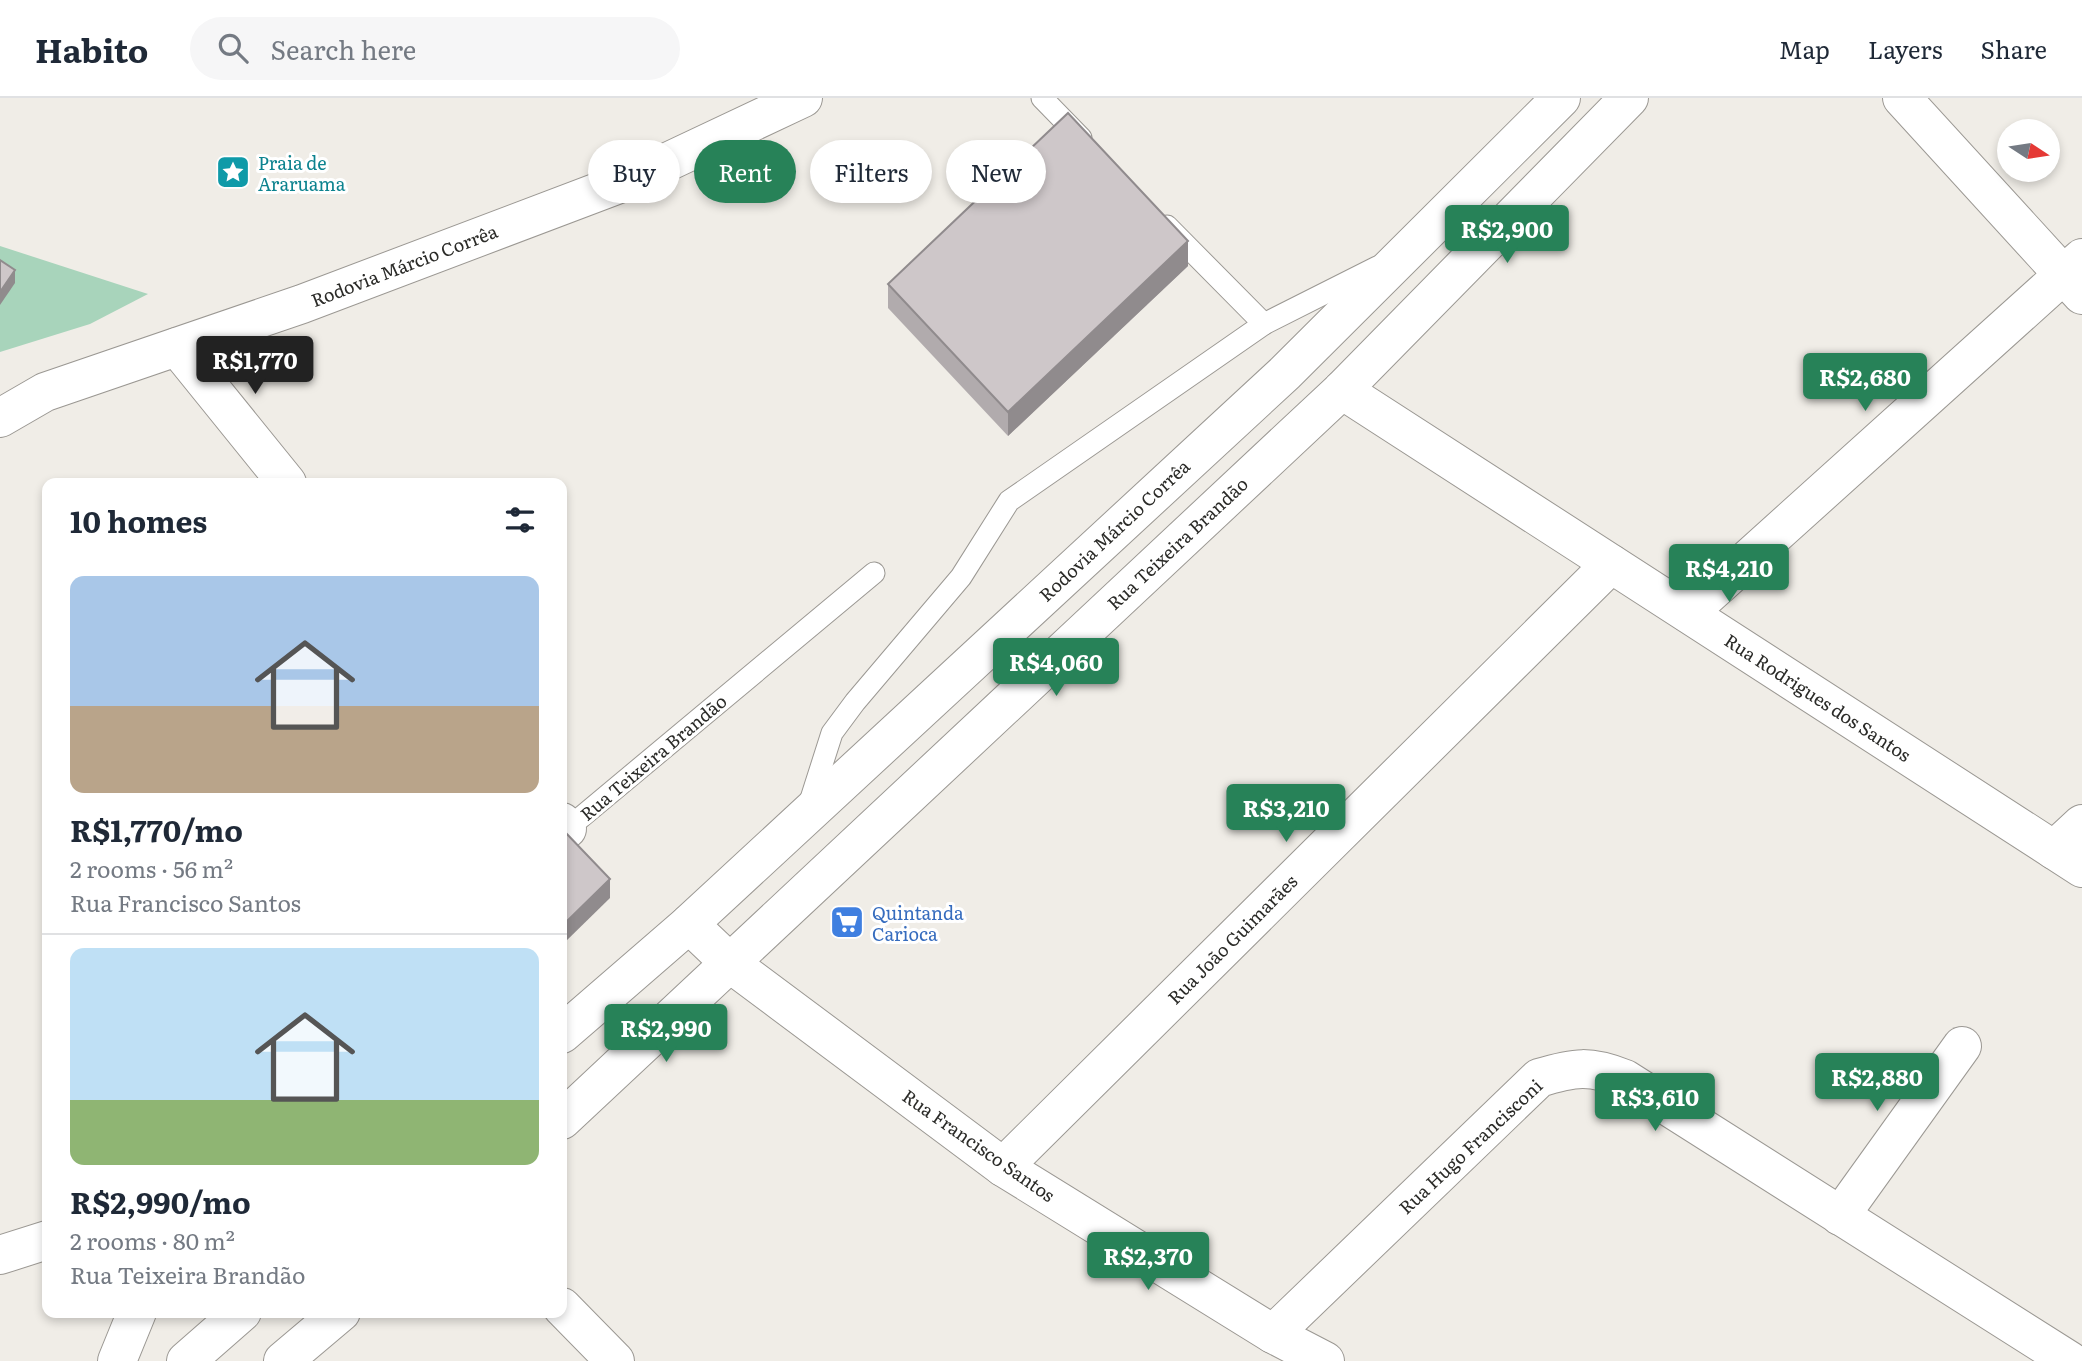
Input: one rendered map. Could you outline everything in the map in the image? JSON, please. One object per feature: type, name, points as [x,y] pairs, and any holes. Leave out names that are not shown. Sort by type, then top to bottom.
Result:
[{"type":"main road","name":"Rodovia Márcio Corrêa","points":[[0,418],[45,393],[302,304],[627,181],[803,98]]},
{"type":"main road","name":"Rodovia Márcio Corrêa","points":[[567,1030],[689,924],[1285,373],[1561,98]]},
{"type":"main road","name":"Rua Teixeira Brandão","points":[[567,1115],[1342,390],[1629,98]]},
{"type":"main road","points":[[1688,613],[2076,276],[1902,98]]},
{"type":"main road","points":[[177,347],[283,478]]},
{"type":"main road","name":"Rua Rodrigues dos Santos","points":[[1342,390],[2068,859]]},
{"type":"main road","name":"Rua João Guimarães","points":[[1003,1167],[1611,564]]},
{"type":"main road","points":[[2068,859],[2082,824]]},
{"type":"main road","name":"Rua Francisco Santos","points":[[689,924],[730,964],[1003,1167],[1316,1359]]},
{"type":"main road","points":[[1840,1216],[1962,1046]]},
{"type":"main road","name":"Rua Hugo Francisconi","points":[[1273,1334],[1539,1078],[1571,1068],[1598,1069],[1625,1079],[2070,1361]]},
{"type":"main road","points":[[0,1255],[42,1242]]},
{"type":"main road","points":[[567,1312],[615,1361]]},
{"type":"main road","points":[[117,1361],[135,1318]]},
{"type":"main road","points":[[186,1361],[235,1318]]},
{"type":"main road","points":[[283,1361],[334,1318]]},
{"type":"lane","points":[[1042,98],[1100,157]]},
{"type":"lane","points":[[1148,206],[1264,324]]},
{"type":"lane","points":[[806,813],[832,733],[961,577],[1009,500],[1264,324],[1408,251]]},
{"type":"lane","name":"Rua Teixeira Brandão","points":[[567,826],[874,573]]},
{"type":"green space","points":[[0,246],[148,294],[90,324],[0,352]]},
{"type":"building","points":[[1068,113],[1188,241],[1008,412],[888,284],[973,203],[1046,203],[1046,140],[1040,140]]},
{"type":"building","points":[[0,260],[15,270],[0,292]]},
{"type":"building","points":[[567,834],[610,879],[567,921]]},
{"type":"place","name":"Praia de Araruama","points":[[233,172]]},
{"type":"place","name":"Quintanda Carioca","points":[[847,922]]}]
